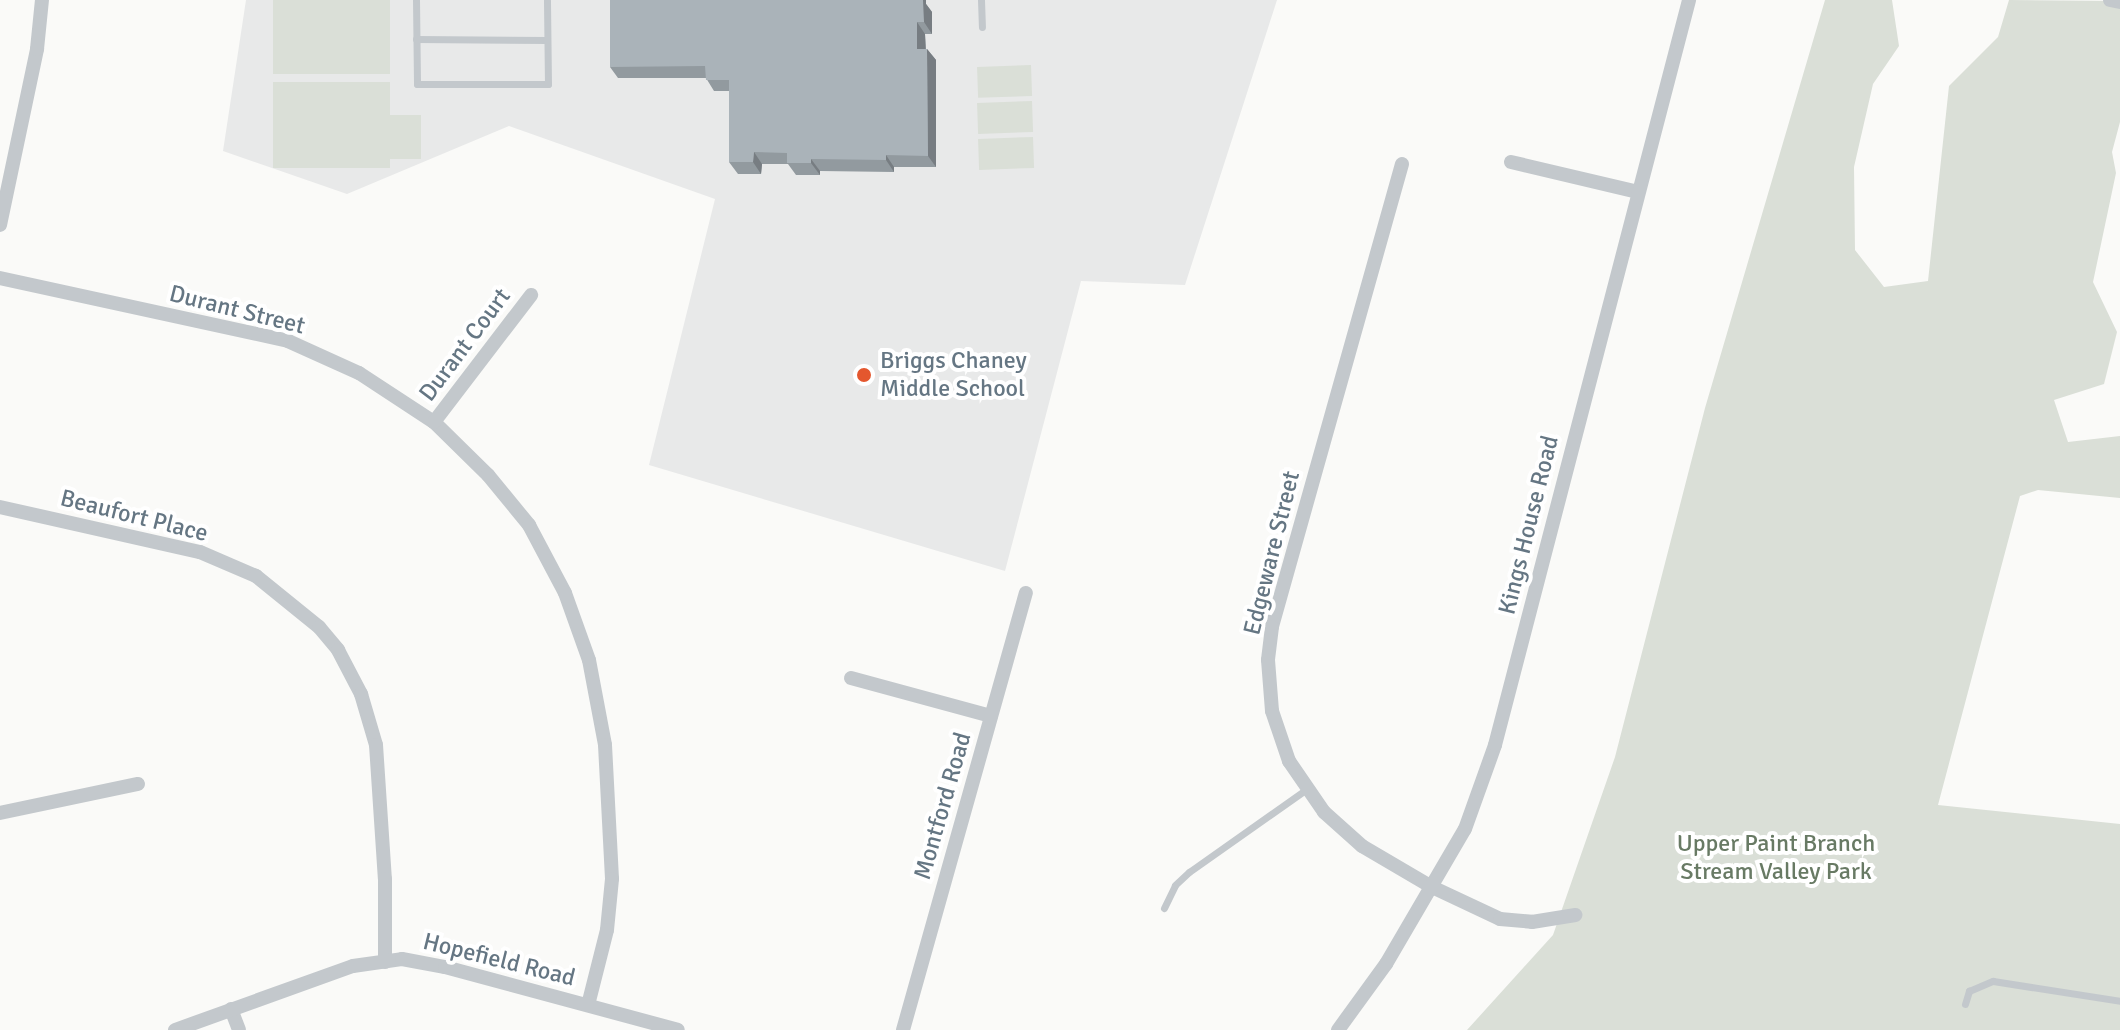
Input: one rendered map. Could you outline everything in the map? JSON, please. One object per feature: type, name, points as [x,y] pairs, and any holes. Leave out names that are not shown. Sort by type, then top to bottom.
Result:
[{"type":"street","points":[[0,225],[37,49],[42,0]]},
{"type":"street","name":"Kings House Road","points":[[1338,1030],[1386,964],[1465,829],[1495,745],[1689,0]]},
{"type":"street","points":[[2110,0],[2120,2]]},
{"type":"street","points":[[1511,162],[1638,192]]},
{"type":"street","name":"Edgeware Street","points":[[1402,164],[1272,627],[1268,660],[1272,711],[1289,761],[1324,812],[1362,846],[1432,887],[1500,919],[1532,922],[1575,915]]},
{"type":"street","name":"Durant Street","points":[[0,278],[288,341],[359,373],[434,422],[488,475],[529,525],[565,593],[589,660],[605,745],[612,879],[607,930],[588,1005]]},
{"type":"street","name":"Durant Court","points":[[434,422],[531,295]]},
{"type":"street","name":"Beaufort Place","points":[[0,507],[200,552],[256,576],[319,627],[338,650],[361,694],[376,745],[385,879],[385,962]]},
{"type":"street","name":"Montford Road","points":[[903,1030],[1026,593]]},
{"type":"street","points":[[851,678],[991,716]]},
{"type":"street","points":[[0,813],[138,784]]},
{"type":"street","name":"Hopefield Road","points":[[175,1030],[353,966],[402,959],[445,967],[678,1030]]},
{"type":"street","points":[[231,1009],[239,1030]]},
{"type":"lane","points":[[416,0],[417,84],[548,84],[547,0]]},
{"type":"lane","points":[[981,0],[982,27]]},
{"type":"lane","points":[[416,39],[547,40]]},
{"type":"lane","points":[[1164,908],[1175,885],[1189,872],[1308,788]]},
{"type":"lane","points":[[1965,1004],[1969,991],[1993,981],[2120,1001]]},
{"type":"shaded area","name":"Briggs Chaney Middle School","points":[[246,0],[1277,0],[1185,285],[1081,281],[1005,571],[649,465],[715,199],[509,126],[347,194],[223,151]]},
{"type":"green space","points":[[273,0],[390,0],[390,74],[273,74]]},
{"type":"green space","name":"Upper Paint Branch Stream Valley Park","points":[[1825,0],[1892,0],[1899,46],[1873,84],[1854,167],[1855,250],[1884,287],[1928,281],[1949,86],[1998,37],[2009,0],[2120,1],[2120,122],[2112,152],[2116,173],[2093,282],[2117,332],[2104,384],[2054,400],[2068,442],[2120,436],[2120,498],[2038,490],[2020,496],[1938,805],[2120,824],[2120,1030],[1467,1030],[1553,935],[1615,757],[1705,408]]},
{"type":"green space","points":[[1031,65],[1032,96],[978,98],[977,67]]},
{"type":"green space","points":[[273,82],[390,82],[390,115],[421,115],[421,159],[390,159],[390,168],[273,168]]},
{"type":"green space","points":[[1032,101],[1033,132],[978,134],[977,103]]},
{"type":"green space","points":[[1033,137],[1034,168],[979,170],[978,139]]},
{"type":"building","points":[[610,0],[923,0],[924,22],[917,22],[917,49],[927,49],[928,156],[886,155],[886,160],[811,159],[811,163],[787,163],[787,153],[754,152],[753,162],[729,162],[729,80],[706,80],[705,66],[610,67]]},
{"type":"place","name":"Briggs Chaney Middle School","points":[[864,375]]}]
